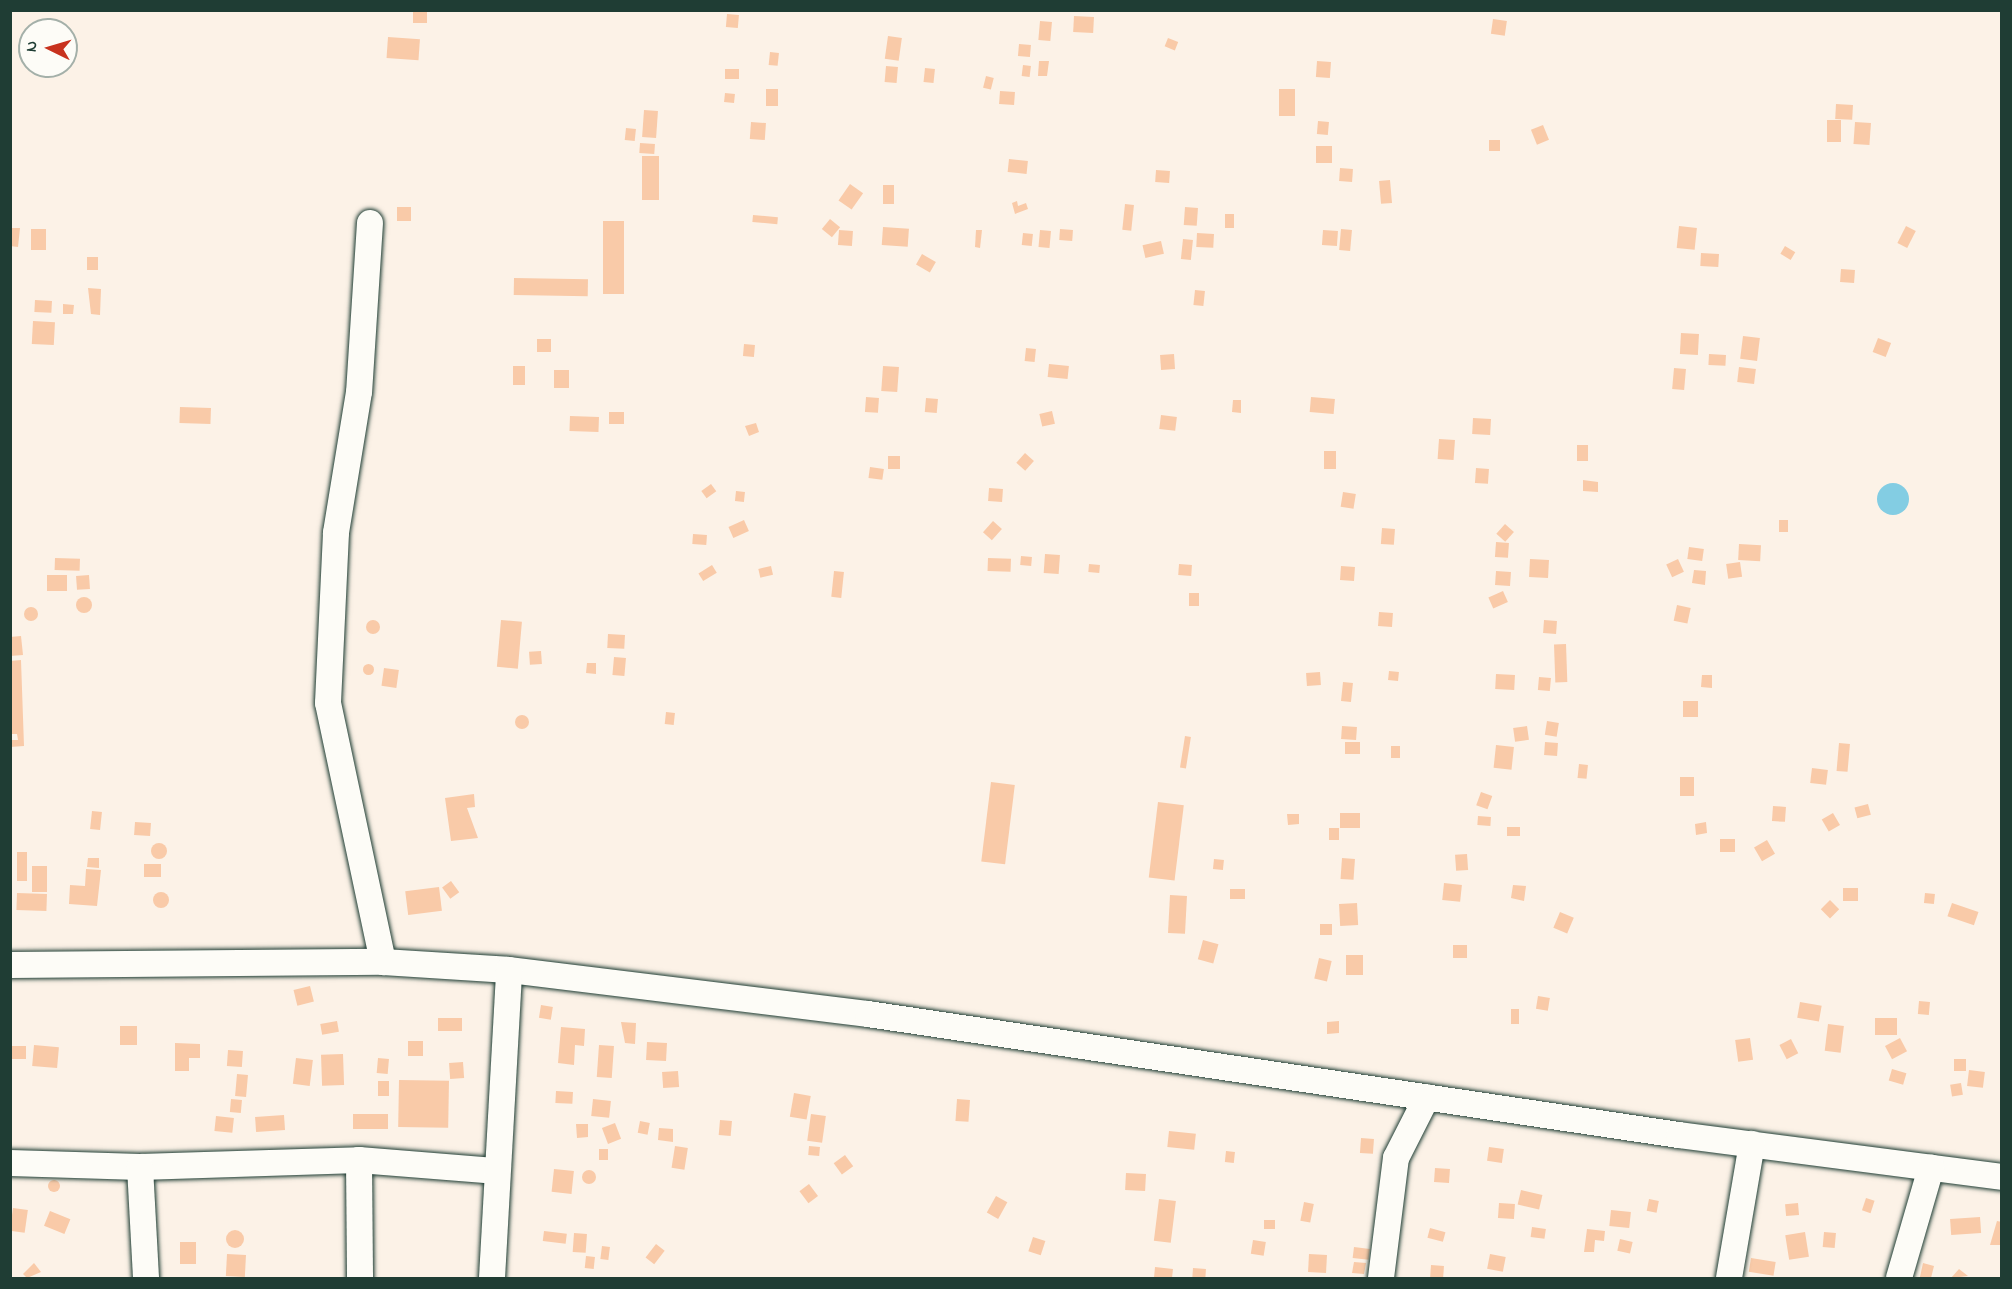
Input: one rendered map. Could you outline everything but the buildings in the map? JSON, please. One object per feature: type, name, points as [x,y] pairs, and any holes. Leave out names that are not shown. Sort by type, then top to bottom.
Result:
[{"type":"street","points":[[370,223],[359,392],[336,533],[328,703],[383,963]]},
{"type":"street","points":[[10,965],[383,963],[508,970],[868,1014],[1752,1144],[2001,1177]]},
{"type":"street","points":[[492,1278],[495,1172],[508,970]]},
{"type":"street","points":[[1381,1278],[1396,1158],[1427,1097]]},
{"type":"street","points":[[1729,1278],[1752,1144]]},
{"type":"street","points":[[10,1163],[140,1167],[359,1160],[495,1172]]},
{"type":"street","points":[[359,1160],[360,1278]]},
{"type":"street","points":[[140,1167],[146,1278]]},
{"type":"street","points":[[1899,1278],[1931,1168]]},
{"type":"water","points":[[1893,483],[1904,488],[1909,499],[1904,510],[1893,515],[1882,510],[1877,499],[1882,488]]}]
